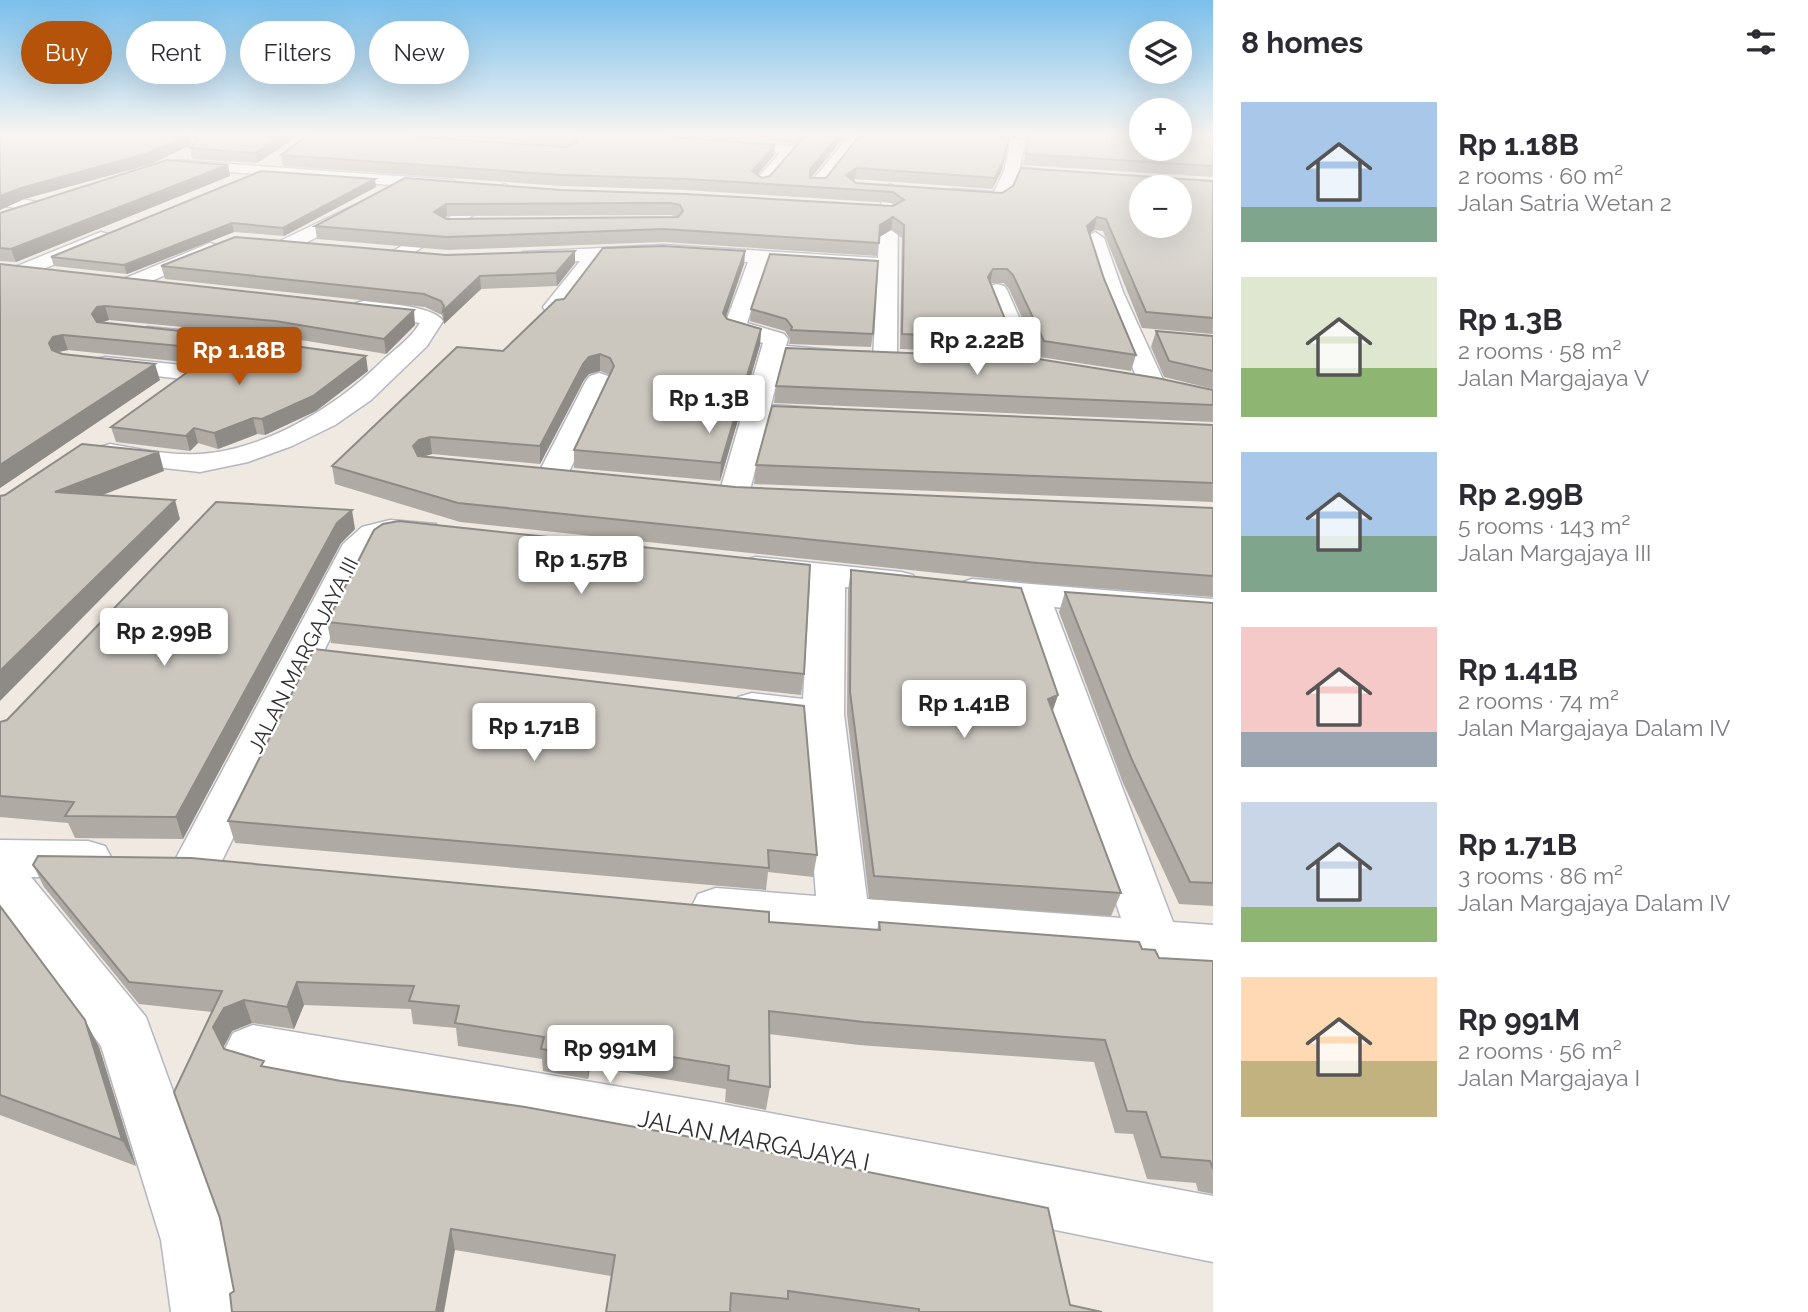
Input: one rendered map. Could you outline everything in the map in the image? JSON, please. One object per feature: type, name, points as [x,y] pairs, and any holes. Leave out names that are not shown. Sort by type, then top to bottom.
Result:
[{"type":"street","points":[[288,245],[375,197]]},
{"type":"street","points":[[434,258],[389,256],[496,197]]},
{"type":"street","points":[[886,358],[890,237],[884,210],[888,197]]},
{"type":"street","points":[[0,200],[37,204],[0,219]]},
{"type":"street","points":[[447,224],[485,223]]},
{"type":"street","points":[[814,231],[890,237]]},
{"type":"street","points":[[0,281],[10,270],[112,234]]},
{"type":"street","points":[[1095,238],[1131,336],[1152,384]]},
{"type":"street","points":[[128,284],[228,241]]},
{"type":"street","points":[[264,243],[328,249]]},
{"type":"street","points":[[507,259],[602,246],[888,265]]},
{"type":"street","points":[[554,307],[602,246]]},
{"type":"street","points":[[735,493],[774,353],[775,337],[738,330],[735,327],[760,255]]},
{"type":"street","points":[[10,270],[66,276]]},
{"type":"street","points":[[103,281],[165,288]]},
{"type":"street","points":[[997,290],[1040,367],[1002,364]]},
{"type":"street","points":[[115,428],[81,450],[161,461],[219,461],[263,447],[341,410],[360,397],[415,345],[432,321],[412,315],[337,306]]},
{"type":"street","points":[[124,331],[304,350]]},
{"type":"street","points":[[1131,336],[1158,338]]},
{"type":"street","points":[[159,396],[233,341]]},
{"type":"street","points":[[774,353],[911,360]]},
{"type":"street","points":[[361,359],[392,365]]},
{"type":"street","points":[[82,361],[191,373]]},
{"type":"street","points":[[1126,379],[1177,391]]},
{"type":"street","points":[[550,478],[599,381]]},
{"type":"street","points":[[758,412],[854,417]]},
{"type":"street","name":"JALAN MARGAJAYA III","points":[[0,858],[182,861],[302,654],[363,540],[371,534],[401,528],[457,534]]},
{"type":"street","points":[[720,563],[1031,597],[1213,610]]},
{"type":"street","points":[[828,573],[823,714],[844,920]]},
{"type":"street","points":[[1031,597],[1155,943]]},
{"type":"street","points":[[302,654],[343,659]]},
{"type":"street","points":[[714,701],[823,714]]},
{"type":"street","points":[[0,873],[126,1035],[194,1240],[206,1312]]},
{"type":"street","points":[[666,903],[844,920],[1213,947]]},
{"type":"street","name":"JALAN MARGAJAYA I","points":[[253,1051],[716,1132],[1213,1229]]},
{"type":"building","points":[[50,197],[145,197],[11,249],[0,248],[0,213]]},
{"type":"building","points":[[197,197],[341,197],[283,228],[232,223],[124,265],[51,257]]},
{"type":"building","points":[[369,197],[742,197],[893,206],[904,200],[900,197],[1129,197],[1129,238],[1192,238],[1192,197],[1213,197],[1213,318],[1146,312],[1106,219],[1097,217],[1087,226],[1104,279],[1136,355],[1044,341],[1013,275],[1007,269],[993,269],[988,277],[1013,339],[902,334],[904,225],[893,217],[880,225],[879,243],[664,229],[446,237],[315,226]],"holes":[[[671,203],[680,205],[683,211],[678,217],[446,219],[434,212],[446,204]]]},
{"type":"building","points":[[235,237],[446,255],[575,251],[556,273],[480,276],[443,311],[441,301],[424,294],[161,266]]},
{"type":"building","points":[[663,246],[745,251],[723,313],[727,319],[761,329],[721,463],[574,450],[614,366],[610,358],[600,354],[589,357],[583,364],[540,446],[430,437],[419,440],[413,446],[418,456],[735,487],[1213,508],[1213,576],[1038,563],[458,503],[332,466],[457,347],[503,351],[556,300],[564,299],[603,248]]},
{"type":"building","points":[[770,254],[878,261],[873,334],[791,330],[792,327],[786,319],[751,309]]},
{"type":"building","points":[[0,264],[414,310],[384,339],[275,321],[97,307],[92,314],[97,322],[199,333],[180,346],[63,335],[53,337],[49,343],[52,350],[62,354],[155,364],[0,465]]},
{"type":"building","points":[[1156,331],[1213,336],[1213,371],[1169,361]]},
{"type":"building","points":[[235,338],[366,356],[313,396],[262,419],[253,418],[214,433],[194,428],[186,436],[111,427]]},
{"type":"building","points":[[786,348],[1032,358],[1213,390],[1213,405],[776,386]]},
{"type":"building","points":[[772,406],[1213,425],[1213,483],[756,465]]},
{"type":"building","points":[[82,444],[159,452],[55,492],[175,500],[0,671],[0,496]]},
{"type":"building","points":[[216,502],[352,510],[337,523],[176,817],[65,816],[74,802],[0,796],[0,722],[7,720]]},
{"type":"building","points":[[399,521],[810,565],[804,674],[327,622],[374,530],[383,524]]},
{"type":"building","points":[[851,570],[1021,588],[1058,695],[1048,699],[1121,893],[874,876],[850,692]]},
{"type":"building","points":[[1065,592],[1213,603],[1213,883],[1190,882],[1132,760]]},
{"type":"building","points":[[314,649],[804,706],[817,855],[768,850],[769,868],[228,821]]},
{"type":"building","points":[[38,856],[191,858],[769,912],[769,922],[880,930],[879,922],[1139,942],[1142,949],[1155,950],[1159,958],[1213,961],[1213,1169],[1210,1161],[1161,1157],[1146,1112],[1127,1111],[1105,1040],[864,1022],[769,1011],[770,1087],[728,1080],[729,1066],[590,1044],[587,1056],[541,1049],[544,1037],[455,1023],[459,1006],[409,1001],[414,986],[297,982],[287,1007],[244,1000],[224,1008],[213,1027],[224,1049],[264,1061],[261,1066],[341,1081],[525,1107],[718,1142],[1048,1208],[1070,1305],[1102,1312],[919,1312],[919,1309],[788,1291],[788,1299],[731,1293],[730,1312],[606,1312],[615,1255],[451,1229],[436,1312],[232,1312],[230,1294],[234,1291],[220,1218],[174,1092],[222,991],[129,982],[33,865]]},
{"type":"building","points":[[0,906],[85,1020],[122,1140],[0,1095]]}]
